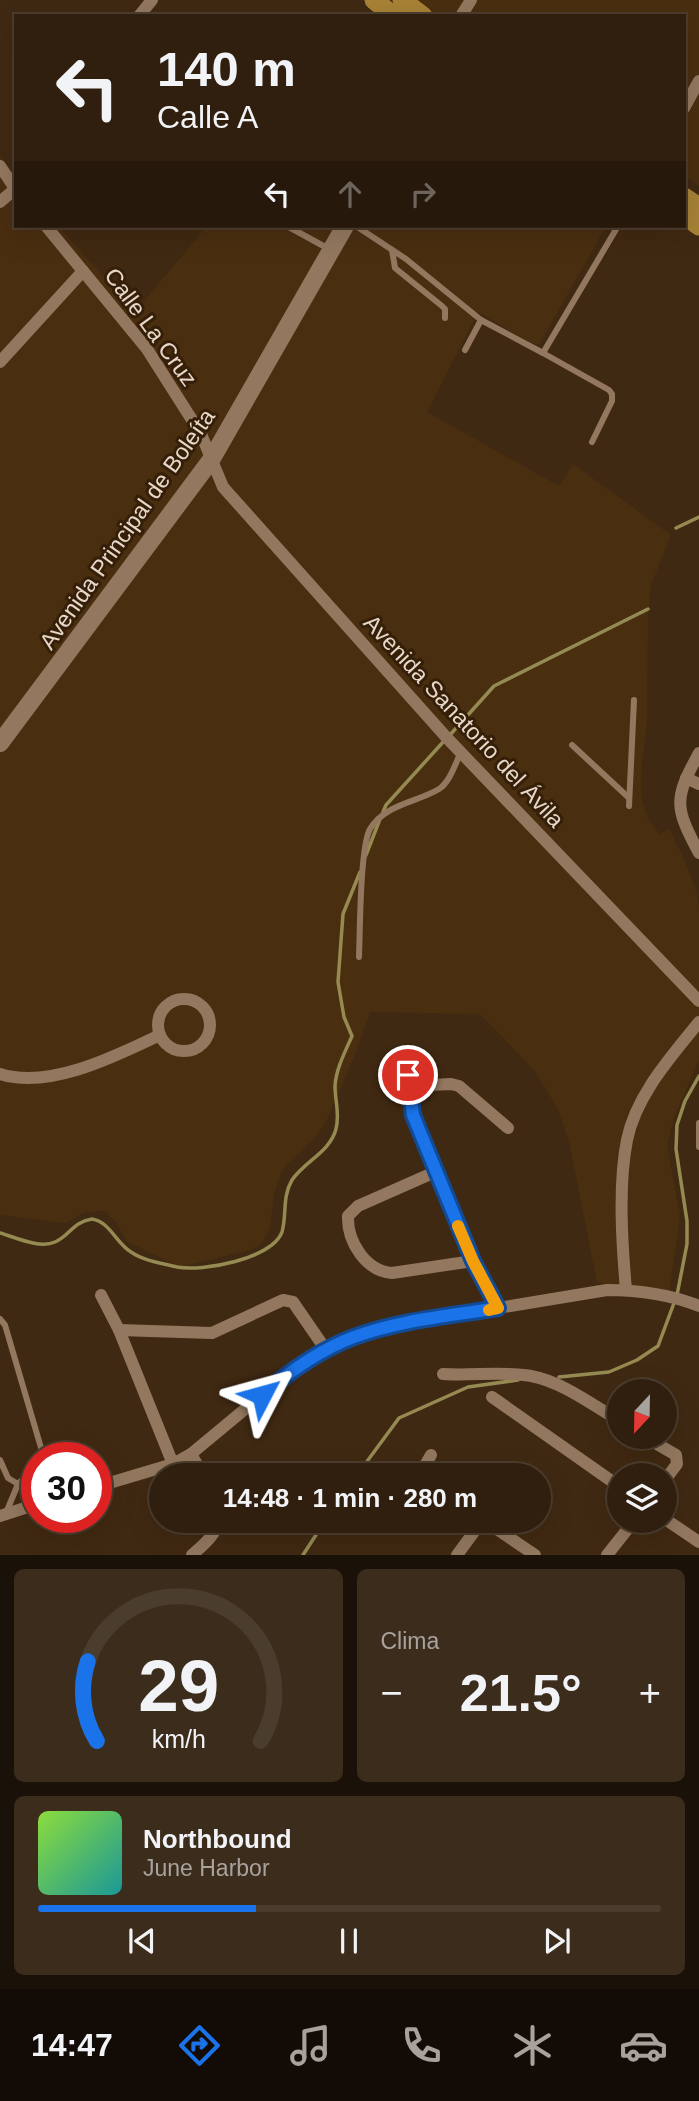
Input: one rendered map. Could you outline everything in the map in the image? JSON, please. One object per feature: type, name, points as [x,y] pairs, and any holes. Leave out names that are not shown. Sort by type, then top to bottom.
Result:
[{"type":"main road","points":[[374,0],[392,14]]},
{"type":"main road","points":[[402,0],[420,14]]},
{"type":"street","points":[[141,14],[152,0]]},
{"type":"street","points":[[686,104],[699,81]]},
{"type":"street","points":[[0,166],[14,188]]},
{"type":"street","points":[[0,202],[14,191]]},
{"type":"street","name":"Calle La Cruz","points":[[48,228],[147,349],[201,434],[211,460]]},
{"type":"street","name":"Avenida Principal de Boleíta","points":[[0,743],[211,460],[344,228]]},
{"type":"street","points":[[0,362],[83,271]]},
{"type":"street","name":"Avenida Sanatorio del Ávila","points":[[211,460],[223,487],[461,752],[699,1001]]},
{"type":"street","points":[[699,753],[681,787],[680,810],[699,853]]},
{"type":"street","points":[[686,778],[699,785]]},
{"type":"street","points":[[190,999],[200,1004],[209,1016],[209,1034],[200,1046],[192,1050],[172,1048],[160,1035],[159,1015],[172,1001],[190,999]]},
{"type":"street","points":[[626,1290],[622,1244],[627,1139],[654,1081],[699,1022]]},
{"type":"street","points":[[0,1074],[33,1077],[69,1072],[103,1062],[160,1035]]},
{"type":"street","points":[[498,1308],[473,1261],[435,1172],[413,1115],[408,1081],[459,1086],[508,1128]]},
{"type":"street","points":[[435,1172],[358,1206],[348,1216],[349,1232],[366,1263],[383,1272],[473,1261]]},
{"type":"street","points":[[175,1463],[191,1454],[292,1370],[354,1337],[395,1325],[607,1290],[658,1294],[699,1306]]},
{"type":"street","points":[[100,1295],[119,1330],[173,1463]]},
{"type":"street","points":[[119,1330],[212,1333],[283,1300],[289,1300],[326,1350]]},
{"type":"street","points":[[443,1374],[514,1374],[534,1377],[552,1382],[607,1414]]},
{"type":"street","points":[[492,1398],[607,1478]]},
{"type":"street","points":[[666,1449],[676,1455],[677,1463]]},
{"type":"street","points":[[191,1454],[196,1463]]},
{"type":"street","points":[[426,1463],[431,1455]]},
{"type":"street","points":[[112,1482],[149,1471]]},
{"type":"street","points":[[3,1514],[21,1509]]},
{"type":"street","points":[[677,1528],[699,1544],[692,1555]]},
{"type":"street","points":[[192,1555],[215,1533]]},
{"type":"street","points":[[457,1555],[474,1533]]},
{"type":"street","points":[[501,1533],[535,1555]]},
{"type":"street","points":[[607,1555],[624,1533]]},
{"type":"lane","points":[[290,228],[331,250]]},
{"type":"lane","points":[[358,228],[393,250],[481,320],[612,394],[612,401],[592,442]]},
{"type":"lane","points":[[543,353],[617,228]]},
{"type":"lane","points":[[393,250],[396,270],[442,306],[445,309],[444,318]]},
{"type":"lane","points":[[465,350],[481,320]]},
{"type":"lane","points":[[629,806],[634,700]]},
{"type":"lane","points":[[572,745],[628,797]]},
{"type":"lane","points":[[359,957],[367,838],[378,820],[391,810],[439,789],[447,780],[461,752]]},
{"type":"lane","points":[[699,1124],[699,1147]]},
{"type":"lane","points":[[0,1319],[5,1325],[39,1442]]},
{"type":"lane","points":[[0,1460],[8,1478],[18,1484]]},
{"type":"lane","points":[[3,1514],[21,1481]]},
{"type":"shaded area","points":[[414,0],[699,0],[699,186],[686,177],[686,14],[432,14]]},
{"type":"shaded area","points":[[0,155],[14,174],[14,228],[60,228],[135,312],[205,228],[605,228],[540,343],[537,345],[530,342],[478,312],[427,412],[559,486],[573,464],[671,535],[651,585],[648,614],[647,722],[641,797],[649,821],[660,834],[669,829],[697,893],[699,1061],[674,1117],[667,1146],[680,1215],[669,1295],[597,1282],[570,1146],[560,1113],[535,1071],[480,1014],[370,1012],[357,1050],[325,1124],[280,1175],[274,1195],[270,1228],[261,1244],[251,1250],[180,1267],[126,1241],[117,1223],[104,1211],[85,1212],[65,1223],[0,1215]]},
{"type":"waterway","points":[[676,528],[699,517]]},
{"type":"waterway","points":[[449,736],[494,686],[648,609]]},
{"type":"waterway","points":[[383,812],[386,805],[444,741]]},
{"type":"waterway","points":[[366,855],[380,819]]},
{"type":"waterway","points":[[0,1233],[49,1244],[80,1223],[92,1219],[104,1224],[136,1255],[147,1260],[188,1268],[235,1262],[265,1250],[276,1241],[282,1232],[287,1193],[292,1180],[323,1150],[336,1129],[336,1080],[352,1036],[344,1017],[338,982],[343,914],[360,872]]},
{"type":"waterway","points":[[559,1377],[609,1372],[637,1360],[658,1346],[677,1295],[687,1244],[687,1221],[676,1149],[677,1125],[685,1101],[699,1076]]},
{"type":"waterway","points":[[366,1463],[399,1418],[468,1387],[518,1380]]},
{"type":"waterway","points":[[303,1555],[317,1533]]},
{"type":"slow traffic","points":[[458,1226],[498,1308],[489,1310]]},
{"type":"route","points":[[262,1395],[308,1359],[354,1337],[395,1325],[498,1308],[473,1261],[435,1172],[413,1115],[408,1075]]}]
